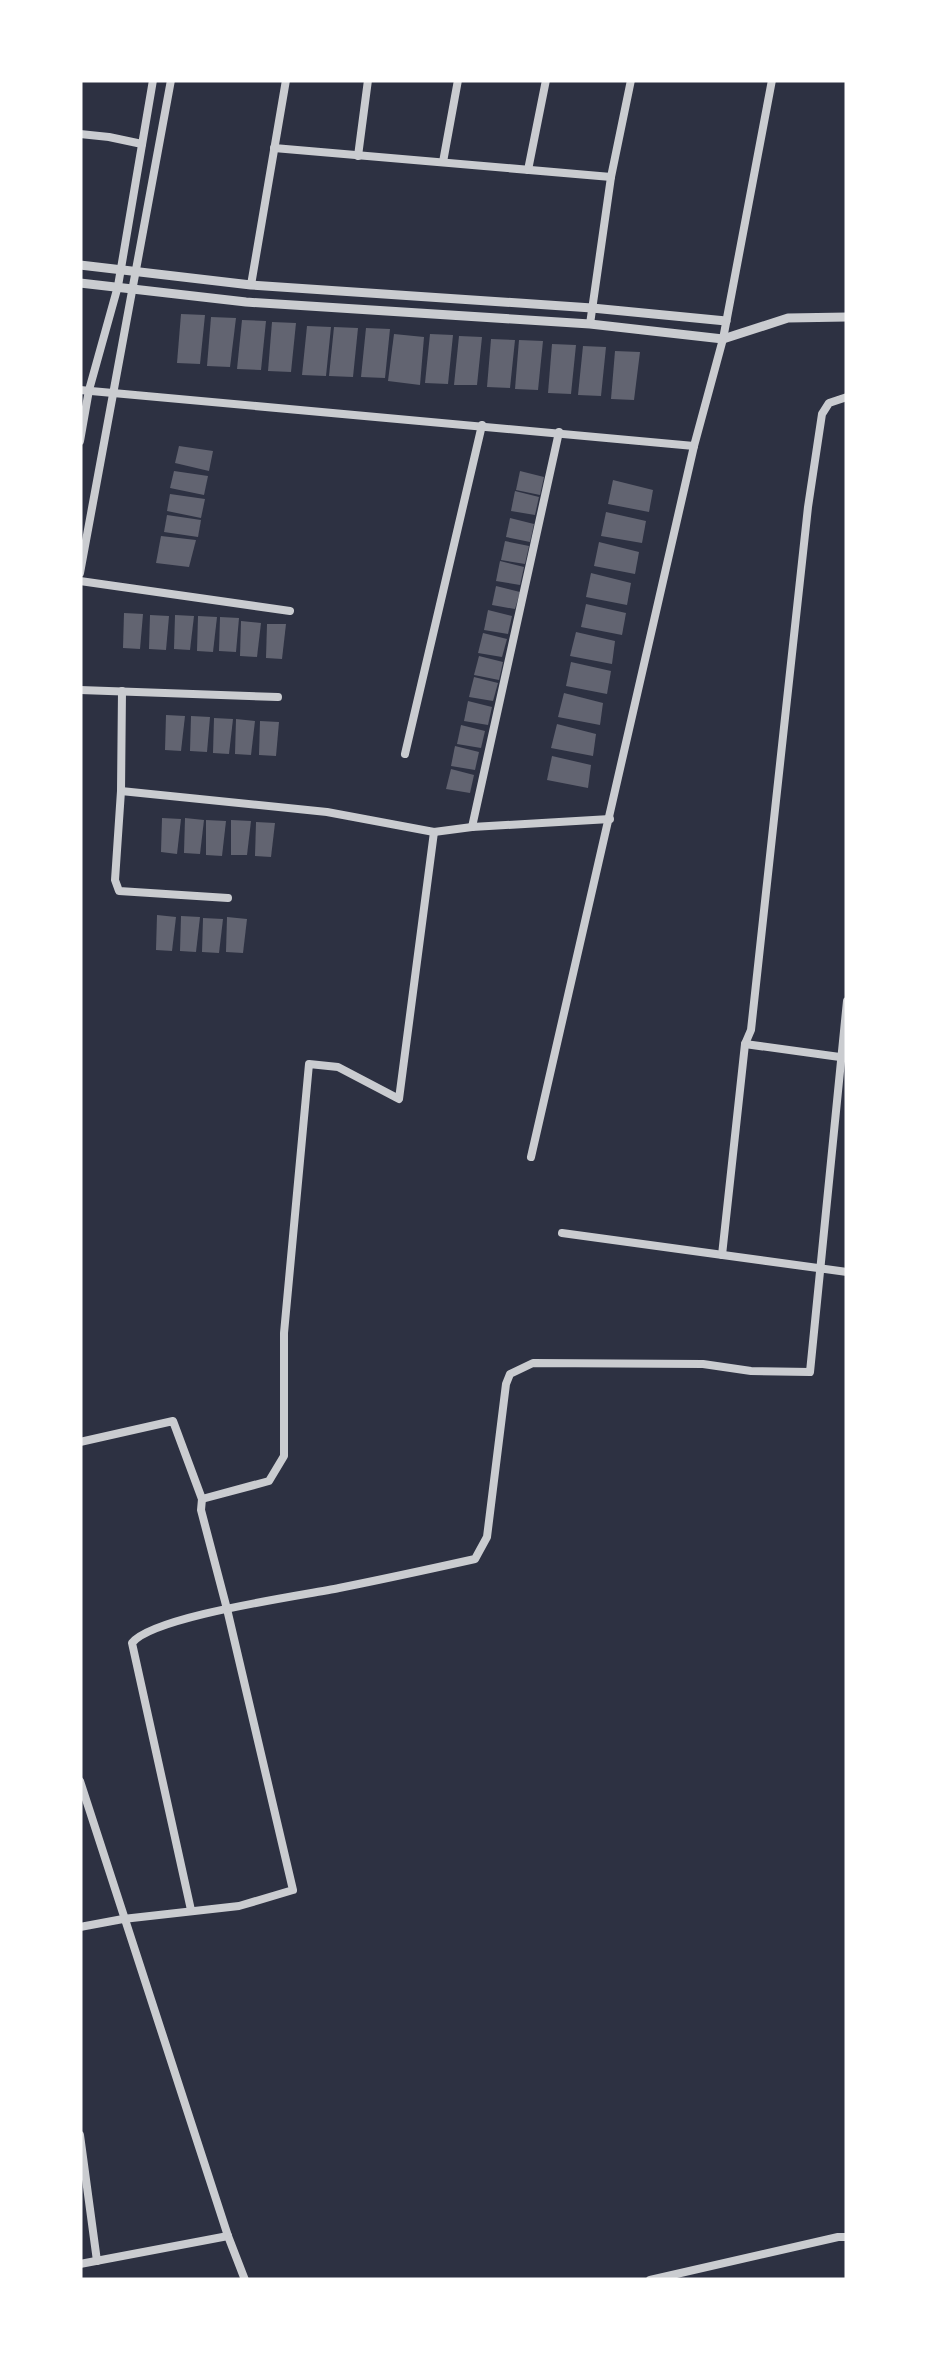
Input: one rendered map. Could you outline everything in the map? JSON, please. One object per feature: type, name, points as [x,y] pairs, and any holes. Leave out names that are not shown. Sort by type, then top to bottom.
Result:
[{"type":"street","points":[[80,441],[85,390],[118,286],[153,80]]},
{"type":"street","points":[[80,573],[171,80]]},
{"type":"street","points":[[252,284],[286,80]]},
{"type":"street","points":[[358,156],[368,80]]},
{"type":"street","points":[[443,162],[458,80]]},
{"type":"street","points":[[528,170],[546,80]]},
{"type":"street","points":[[590,324],[611,177],[631,80]]},
{"type":"street","points":[[530,1158],[694,446],[723,339],[772,80]]},
{"type":"street","points":[[80,134],[142,144]]},
{"type":"street","points":[[274,148],[611,177]]},
{"type":"street","points":[[80,265],[252,284],[726,320]]},
{"type":"street","points":[[80,283],[246,302],[590,324],[723,339],[788,318],[847,317]]},
{"type":"street","points":[[85,390],[694,446]]},
{"type":"street","points":[[722,1255],[744,1044],[751,1030],[808,507],[822,414],[828,403],[847,397]]},
{"type":"street","points":[[404,754],[482,425]]},
{"type":"street","points":[[472,827],[559,432]]},
{"type":"street","points":[[80,581],[290,611]]},
{"type":"street","points":[[80,690],[278,696]]},
{"type":"street","points":[[122,691],[115,880],[119,891],[228,898]]},
{"type":"street","points":[[121,791],[327,812],[434,832],[610,819]]},
{"type":"street","points":[[202,1499],[269,1480],[284,1456],[284,1334],[309,1064],[338,1067],[398,1099],[434,832]]},
{"type":"street","points":[[190,1910],[132,1643],[136,1637],[227,1609],[475,1559],[487,1536],[506,1384],[510,1374],[534,1363],[703,1364],[810,1372],[847,1001]]},
{"type":"street","points":[[744,1044],[844,1058]]},
{"type":"street","points":[[562,1233],[847,1272]]},
{"type":"street","points":[[80,1442],[173,1421],[202,1499],[201,1510],[292,1890],[239,1906],[123,1918],[80,1927]]},
{"type":"street","points":[[80,1781],[245,2280]]},
{"type":"street","points":[[80,2135],[98,2261]]},
{"type":"street","points":[[80,2264],[228,2236]]},
{"type":"street","points":[[650,2280],[847,2237]]},
{"type":"building","points":[[181,314],[205,315],[200,364],[177,363]]},
{"type":"building","points":[[211,317],[236,318],[230,367],[207,366]]},
{"type":"building","points":[[242,320],[266,321],[261,370],[237,369]]},
{"type":"building","points":[[272,322],[296,323],[291,372],[268,371]]},
{"type":"building","points":[[307,326],[331,327],[326,376],[302,375]]},
{"type":"building","points":[[334,327],[358,328],[353,377],[329,376]]},
{"type":"building","points":[[366,328],[390,329],[385,378],[361,377]]},
{"type":"building","points":[[394,334],[424,337],[420,385],[388,381]]},
{"type":"building","points":[[430,334],[453,335],[448,384],[425,383]]},
{"type":"building","points":[[459,336],[482,337],[477,385],[454,385]]},
{"type":"building","points":[[491,339],[515,340],[510,388],[487,387]]},
{"type":"building","points":[[519,340],[543,341],[538,390],[515,389]]},
{"type":"building","points":[[552,344],[576,345],[571,394],[548,393]]},
{"type":"building","points":[[583,346],[606,347],[601,396],[578,395]]},
{"type":"building","points":[[615,351],[640,352],[634,400],[611,399]]},
{"type":"building","points":[[179,446],[213,451],[209,471],[175,463]]},
{"type":"building","points":[[174,471],[208,476],[204,495],[170,488]]},
{"type":"building","points":[[520,471],[544,477],[540,495],[516,490]]},
{"type":"building","points":[[613,480],[653,490],[649,512],[608,504]]},
{"type":"building","points":[[515,491],[539,497],[535,515],[511,511]]},
{"type":"building","points":[[170,494],[205,499],[201,518],[167,511]]},
{"type":"building","points":[[606,512],[646,521],[642,543],[601,536]]},
{"type":"building","points":[[167,515],[201,520],[198,537],[164,532]]},
{"type":"building","points":[[510,518],[534,524],[530,542],[506,537]]},
{"type":"building","points":[[161,536],[196,540],[189,567],[156,563]]},
{"type":"building","points":[[505,541],[529,546],[525,564],[501,560]]},
{"type":"building","points":[[599,542],[639,552],[635,574],[594,566]]},
{"type":"building","points":[[500,561],[524,567],[520,585],[496,581]]},
{"type":"building","points":[[591,573],[631,583],[627,605],[586,597]]},
{"type":"building","points":[[496,586],[520,592],[515,609],[492,605]]},
{"type":"building","points":[[586,604],[626,613],[622,635],[581,627]]},
{"type":"building","points":[[488,610],[512,616],[508,634],[484,630]]},
{"type":"building","points":[[124,613],[143,614],[140,649],[123,648]]},
{"type":"building","points":[[150,615],[169,616],[166,650],[149,649]]},
{"type":"building","points":[[175,615],[194,616],[190,650],[174,649]]},
{"type":"building","points":[[198,616],[217,617],[213,652],[197,651]]},
{"type":"building","points":[[220,617],[239,618],[236,652],[219,651]]},
{"type":"building","points":[[241,621],[261,623],[257,657],[240,656]]},
{"type":"building","points":[[267,624],[286,624],[282,659],[266,658]]},
{"type":"building","points":[[576,632],[615,641],[612,664],[570,656]]},
{"type":"building","points":[[483,633],[507,639],[502,657],[478,653]]},
{"type":"building","points":[[479,656],[503,662],[499,680],[474,675]]},
{"type":"building","points":[[571,662],[611,671],[607,694],[566,686]]},
{"type":"building","points":[[474,677],[498,683],[493,701],[469,697]]},
{"type":"building","points":[[564,693],[603,703],[600,725],[558,717]]},
{"type":"building","points":[[468,701],[492,707],[488,725],[464,721]]},
{"type":"building","points":[[166,715],[185,716],[181,751],[165,750]]},
{"type":"building","points":[[191,716],[210,717],[207,752],[190,751]]},
{"type":"building","points":[[214,718],[233,719],[229,754],[213,753]]},
{"type":"building","points":[[236,719],[255,721],[251,755],[235,754]]},
{"type":"building","points":[[260,721],[279,722],[276,756],[259,755]]},
{"type":"building","points":[[557,724],[596,734],[593,756],[551,748]]},
{"type":"building","points":[[461,725],[485,731],[481,748],[457,744]]},
{"type":"building","points":[[455,746],[479,752],[475,770],[451,766]]},
{"type":"building","points":[[552,756],[591,765],[588,788],[547,780]]},
{"type":"building","points":[[451,769],[474,775],[470,793],[446,789]]},
{"type":"building","points":[[162,818],[181,819],[177,854],[161,852]]},
{"type":"building","points":[[185,818],[204,820],[200,854],[184,853]]},
{"type":"building","points":[[206,820],[226,821],[222,856],[206,855]]},
{"type":"building","points":[[231,820],[251,821],[247,855],[231,855]]},
{"type":"building","points":[[256,822],[275,823],[271,857],[255,856]]},
{"type":"building","points":[[157,915],[176,917],[172,951],[156,950]]},
{"type":"building","points":[[181,916],[200,917],[196,952],[180,951]]},
{"type":"building","points":[[227,917],[247,919],[243,953],[226,952]]},
{"type":"building","points":[[203,918],[223,919],[219,953],[202,952]]}]
